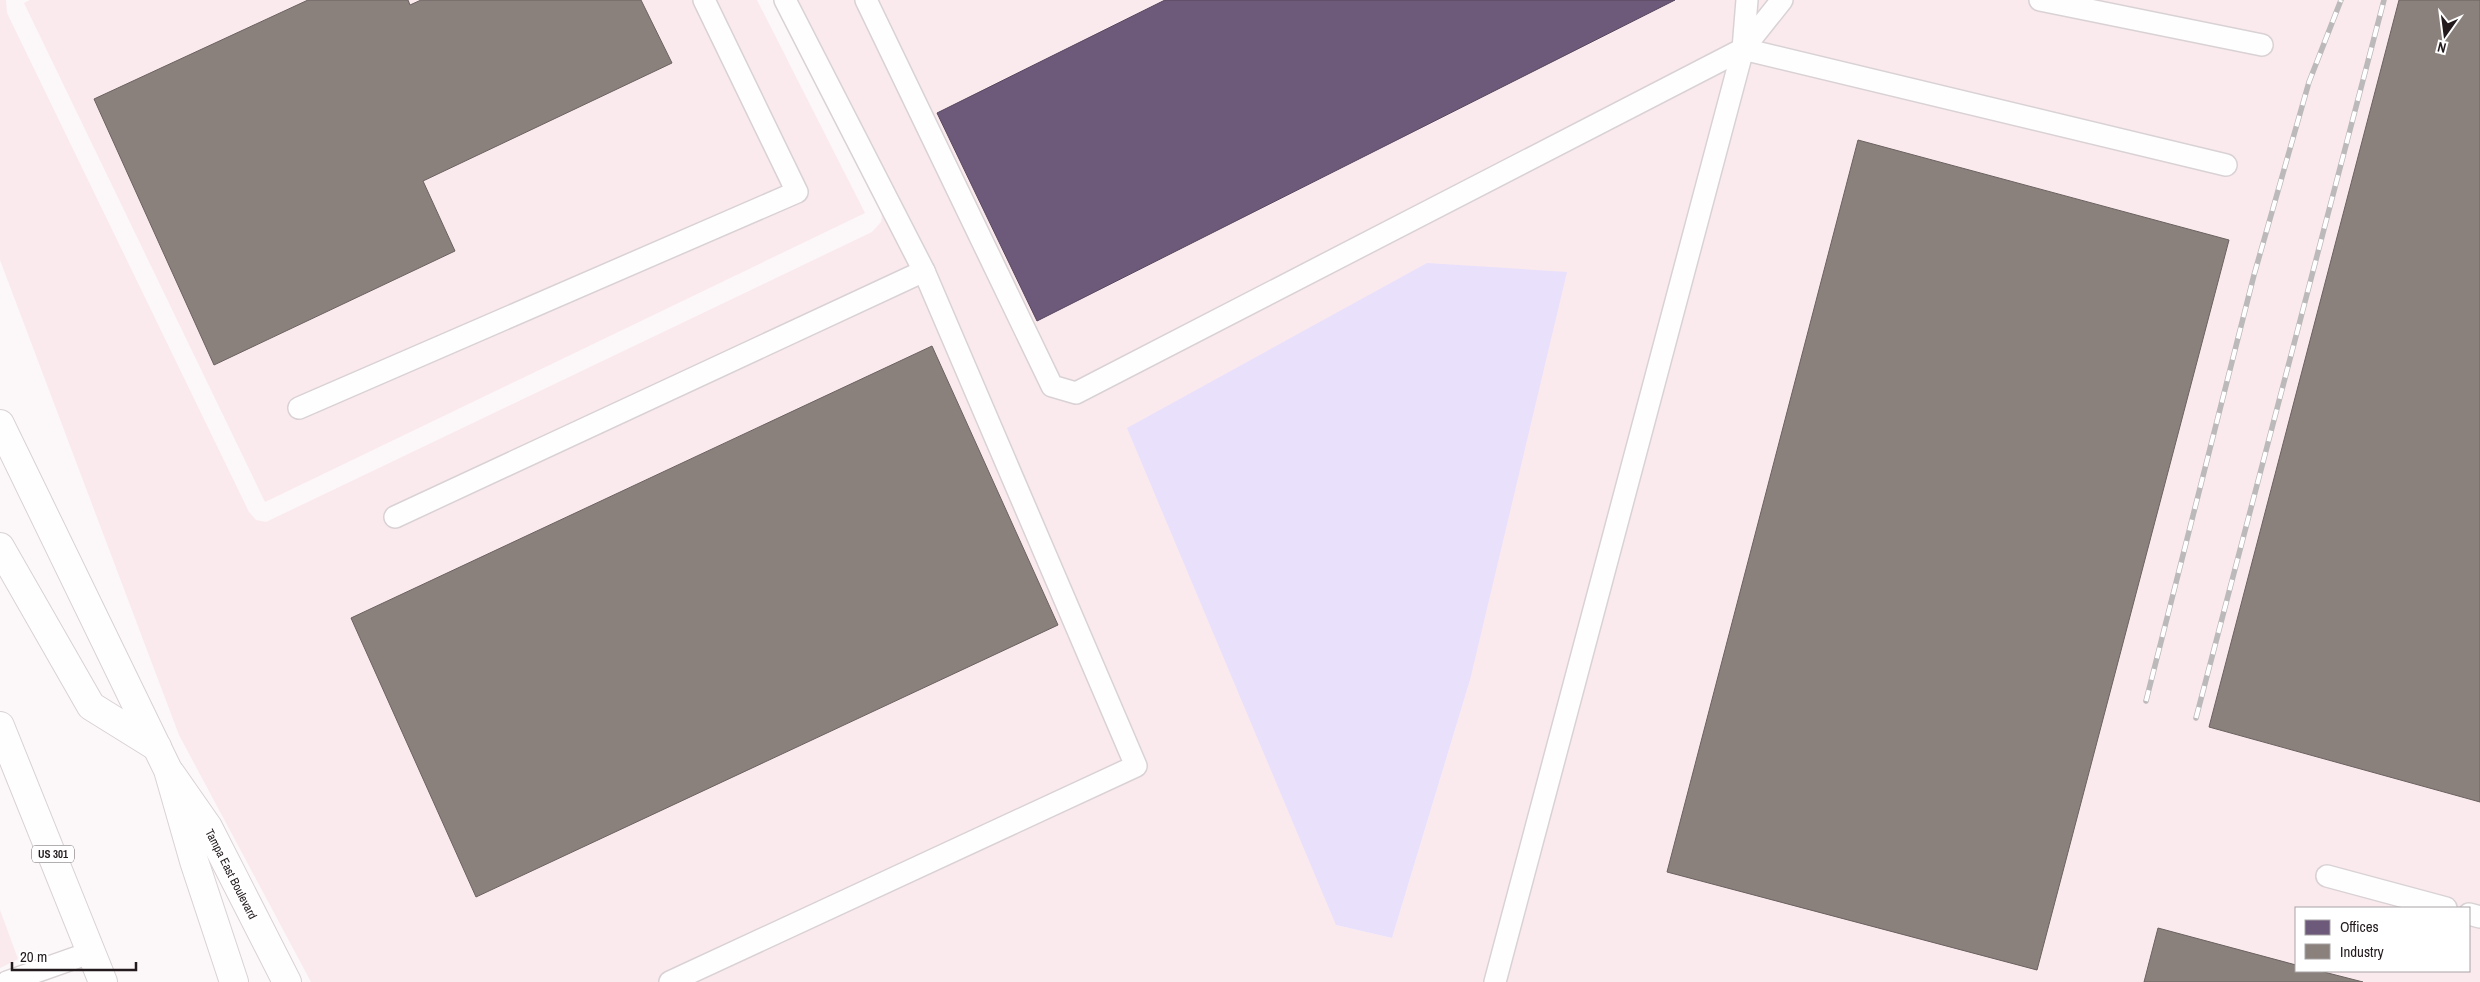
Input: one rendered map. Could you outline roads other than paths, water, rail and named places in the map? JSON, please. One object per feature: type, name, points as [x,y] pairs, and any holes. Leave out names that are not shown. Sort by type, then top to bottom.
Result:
[{"type":"main road","points":[[0,424],[162,758],[234,982]]},
{"type":"main road","points":[[0,548],[91,706],[162,758]]},
{"type":"main road","name":"US 301","points":[[0,726],[103,982]]},
{"type":"main road","name":"Tampa East Boulevard","points":[[162,758],[208,827],[287,982]]},
{"type":"lane","points":[[299,408],[798,192],[704,0]]},
{"type":"lane","points":[[670,982],[1136,766],[924,271],[784,0]]},
{"type":"lane","points":[[866,0],[1052,386],[1076,393],[1743,49],[1782,0]]},
{"type":"lane","points":[[1496,982],[1743,49],[1747,0]]},
{"type":"lane","points":[[2040,0],[2262,45]]},
{"type":"lane","points":[[1743,49],[2226,165]]},
{"type":"lane","points":[[394,517],[924,271]]},
{"type":"lane","points":[[2327,876],[2442,907]]},
{"type":"lane","points":[[7,982],[92,952]]},
{"type":"railway","points":[[2146,701],[2254,275],[2309,82],[2341,0]]},
{"type":"railway","points":[[2196,718],[2384,0]]}]
